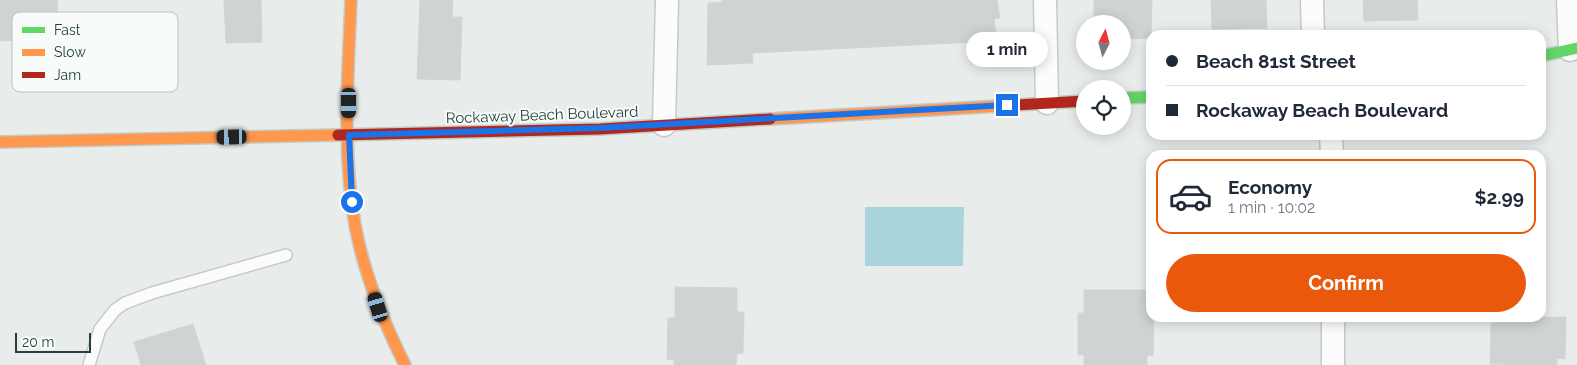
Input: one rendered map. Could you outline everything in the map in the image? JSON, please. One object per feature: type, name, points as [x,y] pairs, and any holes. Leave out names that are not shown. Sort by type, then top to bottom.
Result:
[{"type":"main road","points":[[351,0],[349,135],[352,202],[362,256],[378,307],[405,365]]},
{"type":"main road","points":[[1546,55],[1573,49]]},
{"type":"main road","points":[[1131,98],[1146,97]]},
{"type":"main road","name":"Rockaway Beach Boulevard","points":[[0,142],[552,130],[1076,101]]},
{"type":"street","points":[[664,125],[667,0]]},
{"type":"street","points":[[1046,0],[1047,103]]},
{"type":"street","points":[[1312,0],[1313,30]]},
{"type":"street","points":[[1568,0],[1573,49]]},
{"type":"street","points":[[1333,322],[1333,365]]},
{"type":"lane","points":[[89,365],[100,329],[114,310],[125,303],[152,293],[286,255]]},
{"type":"water","points":[[865,207],[964,207],[963,266],[865,266]]},
{"type":"building","points":[[0,0],[57,0],[58,12],[12,12],[12,40],[0,41]]},
{"type":"building","points":[[224,0],[261,0],[262,42],[226,43]]},
{"type":"building","points":[[420,0],[453,0],[452,17],[462,17],[460,80],[417,79]]},
{"type":"building","points":[[722,0],[997,0],[1000,18],[994,19],[997,41],[752,53],[753,63],[707,65],[708,3],[722,2]]},
{"type":"building","points":[[1094,0],[1152,0],[1151,30],[1146,30],[1146,38],[1131,39],[1131,15],[1094,15]]},
{"type":"building","points":[[1211,0],[1266,0],[1267,28],[1212,29]]},
{"type":"building","points":[[1363,0],[1417,0],[1418,20],[1364,21]]},
{"type":"building","points":[[675,287],[737,288],[737,312],[744,312],[743,353],[737,354],[736,365],[674,365],[674,360],[667,359],[668,318],[675,318]]},
{"type":"building","points":[[1084,290],[1146,290],[1146,322],[1154,322],[1153,355],[1147,356],[1147,365],[1084,365],[1084,355],[1078,355],[1078,313],[1084,313]]},
{"type":"building","points":[[1546,317],[1566,317],[1565,359],[1557,358],[1557,365],[1490,364],[1491,323],[1546,322]]},
{"type":"building","points":[[193,324],[206,365],[141,365],[134,342]]},
{"type":"traffic: fast","points":[[1546,55],[1577,48]]},
{"type":"traffic: fast","points":[[1131,98],[1146,97]]},
{"type":"traffic: slow","points":[[351,0],[347,141],[348,169],[355,225],[375,297],[405,365]]},
{"type":"traffic: slow","points":[[770,119],[1000,106]]},
{"type":"traffic: slow","points":[[0,142],[338,135]]},
{"type":"traffic: jam","points":[[1000,106],[1076,102]]},
{"type":"traffic: jam","points":[[338,135],[600,129],[770,119]]},
{"type":"route","points":[[352,202],[349,135],[600,128],[1007,105]]}]
